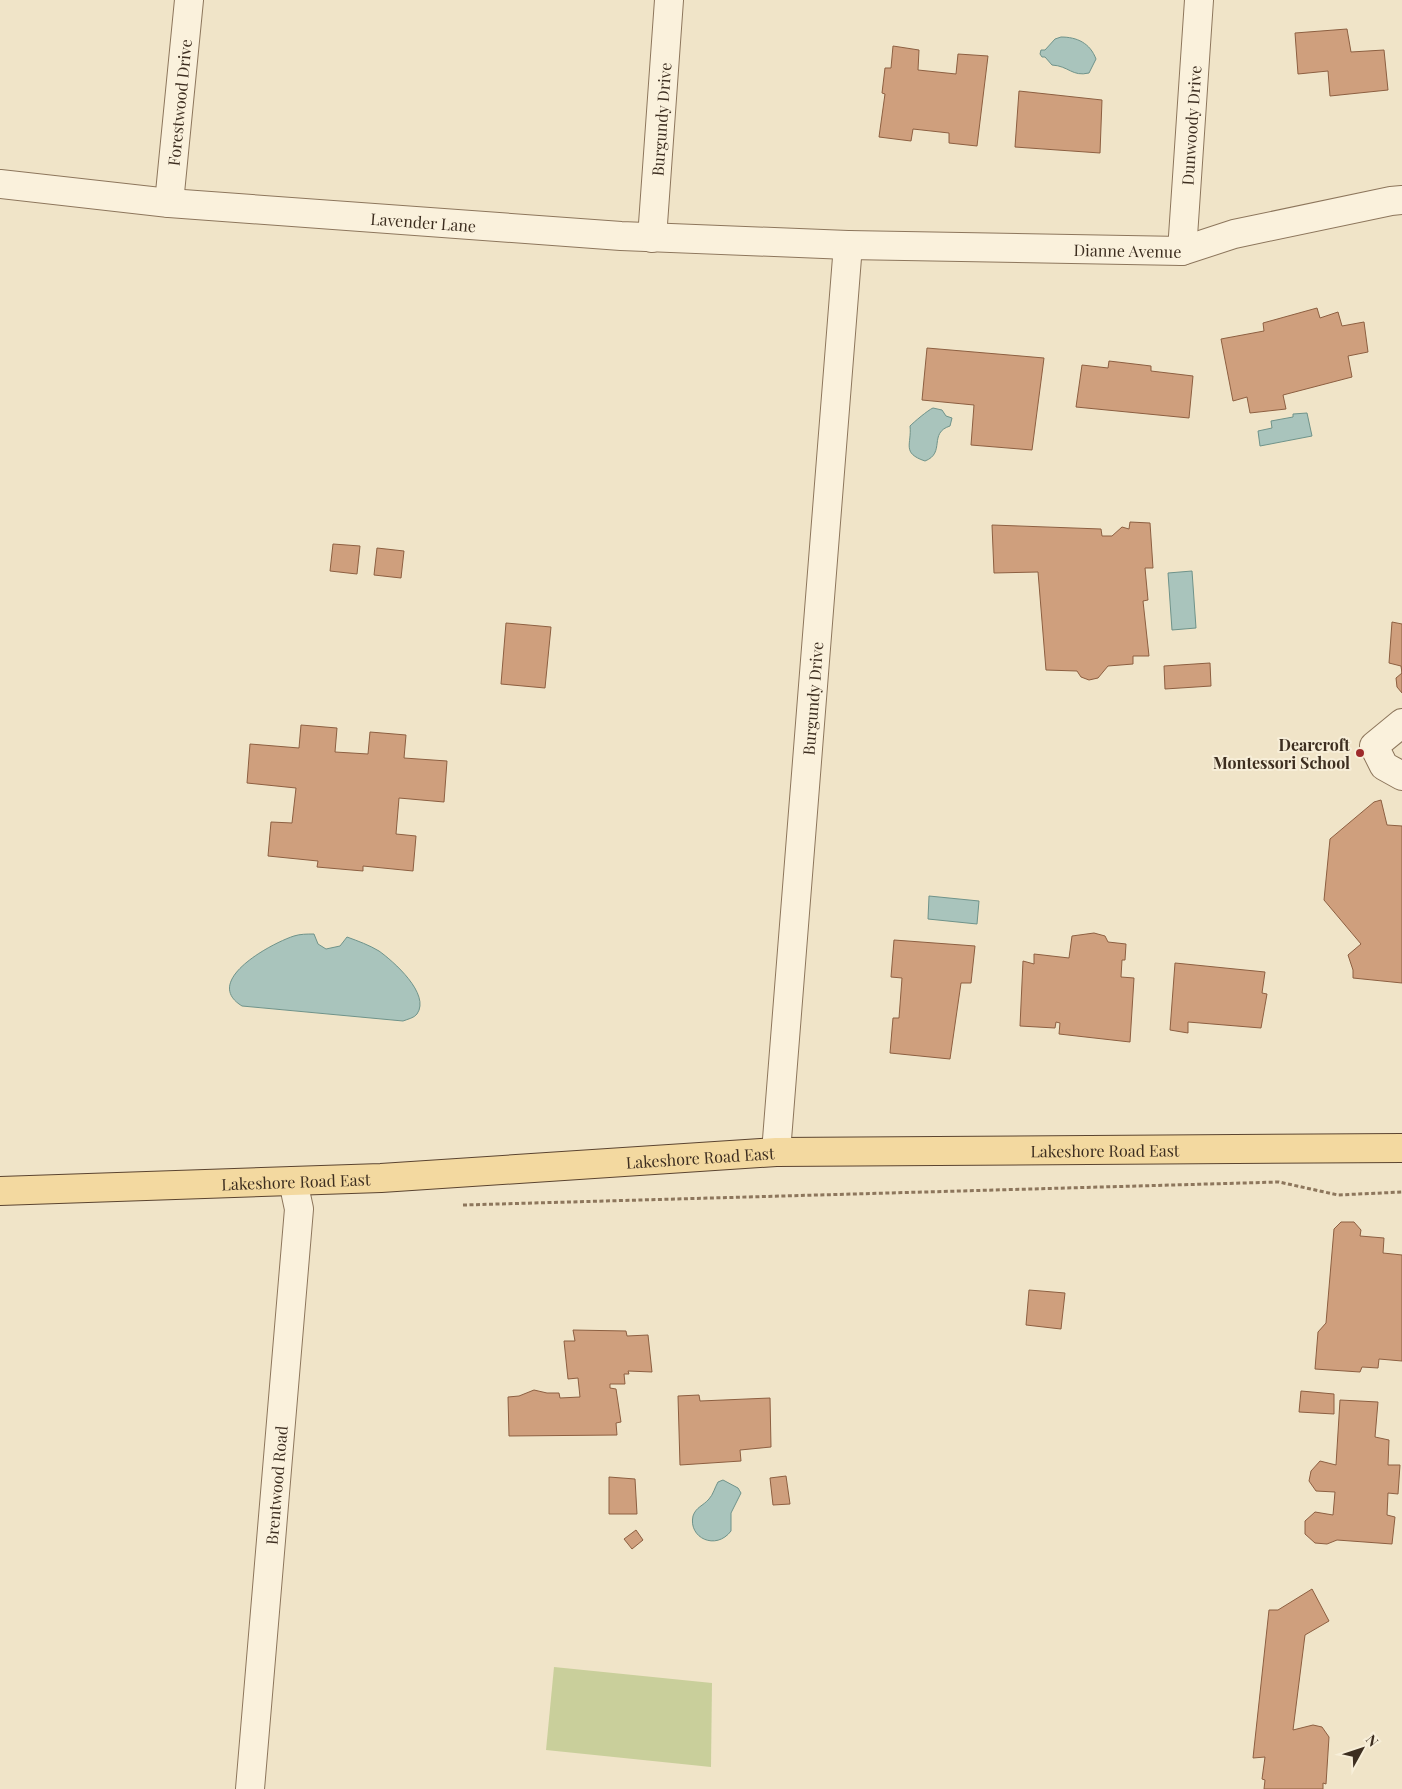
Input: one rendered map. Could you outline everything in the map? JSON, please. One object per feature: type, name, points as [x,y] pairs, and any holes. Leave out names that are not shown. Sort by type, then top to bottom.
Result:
[{"type":"main road","name":"Lakeshore Road East","points":[[0,1191],[381,1178],[776,1152],[1402,1148]]},
{"type":"street","name":"Forestwood Drive","points":[[169,203],[189,0]]},
{"type":"street","name":"Burgundy Drive","points":[[652,238],[669,0]]},
{"type":"street","name":"Dunwoody Drive","points":[[1182,250],[1200,0]]},
{"type":"street","name":"Lavender Lane","points":[[0,184],[169,203],[652,238],[848,245]]},
{"type":"street","name":"Dianne Avenue","points":[[848,245],[1182,250],[1234,234],[1402,200]]},
{"type":"street","name":"Burgundy Drive","points":[[776,1152],[848,245]]},
{"type":"street","points":[[1402,723],[1374,746],[1384,766],[1402,776]]},
{"type":"street","name":"Brentwood Road","points":[[250,1789],[299,1209],[293,1180]]},
{"type":"path","points":[[457,1205],[1279,1182],[1338,1194],[1402,1192]]},
{"type":"green space","points":[[554,1667],[712,1683],[711,1767],[546,1750]]},
{"type":"water","points":[[1061,37],[1072,38],[1087,45],[1096,59],[1089,73],[1078,74],[1063,67],[1052,65],[1045,57],[1042,57],[1040,54],[1041,50],[1045,50],[1055,39]]},
{"type":"water","points":[[933,408],[942,410],[946,416],[952,418],[950,426],[943,429],[940,433],[935,453],[925,461],[913,455],[910,451],[910,426]]},
{"type":"water","points":[[1307,413],[1312,436],[1260,446],[1258,431],[1272,428],[1271,421],[1293,417],[1293,414]]},
{"type":"water","points":[[1192,571],[1196,628],[1172,630],[1168,573]]},
{"type":"water","points":[[929,896],[979,901],[977,924],[928,919]]},
{"type":"water","points":[[301,934],[314,934],[318,944],[326,949],[340,946],[347,937],[379,951],[401,970],[415,988],[420,1006],[417,1014],[403,1021],[242,1006],[232,996],[230,986],[235,975],[244,964],[271,946],[284,940]]},
{"type":"water","points":[[723,1480],[738,1488],[741,1493],[731,1513],[731,1531],[725,1537],[711,1541],[699,1536],[693,1524],[693,1516],[710,1497],[718,1482]]},
{"type":"building","points":[[1347,29],[1351,52],[1384,50],[1388,90],[1330,96],[1328,71],[1298,74],[1295,33]]},
{"type":"building","points":[[893,46],[919,50],[918,70],[956,74],[958,54],[988,56],[977,146],[949,143],[949,133],[913,129],[911,141],[879,137],[885,94],[882,93],[885,68],[891,68]]},
{"type":"building","points":[[1019,91],[1102,100],[1100,153],[1015,147]]},
{"type":"building","points":[[1317,308],[1320,318],[1338,312],[1342,326],[1364,322],[1368,352],[1348,356],[1352,377],[1283,395],[1286,409],[1250,413],[1247,397],[1233,401],[1221,339],[1264,331],[1263,323]]},
{"type":"building","points":[[927,348],[1044,358],[1032,450],[971,445],[974,405],[922,400]]},
{"type":"building","points":[[1109,361],[1151,366],[1151,371],[1193,376],[1189,418],[1076,407],[1082,365],[1108,368]]},
{"type":"building","points":[[1130,522],[1150,523],[1153,568],[1145,568],[1148,600],[1143,601],[1149,656],[1133,656],[1133,664],[1108,666],[1098,678],[1089,680],[1081,677],[1077,671],[1046,670],[1038,572],[994,573],[992,525],[1101,529],[1102,536],[1112,536],[1122,527],[1129,529]]},
{"type":"building","points":[[333,544],[360,546],[357,574],[330,571]]},
{"type":"building","points":[[377,548],[404,551],[401,578],[374,575]]},
{"type":"building","points":[[1392,622],[1402,624],[1402,673],[1401,666],[1389,663]]},
{"type":"building","points":[[506,623],[551,627],[545,688],[501,684]]},
{"type":"building","points":[[1210,663],[1211,686],[1165,689],[1164,666]]},
{"type":"building","points":[[1402,673],[1402,693],[1397,687],[1396,678]]},
{"type":"building","points":[[301,725],[337,728],[335,752],[368,754],[370,732],[406,735],[404,758],[447,761],[444,802],[399,798],[396,834],[416,836],[413,871],[363,866],[363,871],[317,867],[318,861],[268,856],[271,822],[292,823],[296,788],[247,783],[250,744],[299,748]]},
{"type":"building","points":[[1381,800],[1387,825],[1402,826],[1402,983],[1353,978],[1353,970],[1348,955],[1361,944],[1324,900],[1330,839],[1374,802]]},
{"type":"building","points":[[1094,933],[1105,936],[1108,942],[1126,944],[1125,960],[1122,960],[1121,977],[1134,978],[1130,1042],[1059,1034],[1060,1023],[1056,1022],[1055,1028],[1020,1026],[1023,961],[1034,964],[1034,954],[1069,958],[1072,936]]},
{"type":"building","points":[[894,940],[975,946],[971,983],[961,983],[950,1059],[890,1053],[893,1018],[899,1018],[902,978],[891,977]]},
{"type":"building","points":[[1175,963],[1265,972],[1262,993],[1267,994],[1261,1028],[1188,1022],[1188,1033],[1170,1030]]},
{"type":"building","points":[[1341,1222],[1354,1222],[1361,1230],[1360,1236],[1384,1238],[1383,1253],[1402,1255],[1402,1361],[1379,1359],[1378,1368],[1362,1367],[1360,1372],[1315,1369],[1318,1332],[1326,1323],[1334,1229]]},
{"type":"building","points":[[1029,1290],[1065,1293],[1061,1329],[1026,1325]]},
{"type":"building","points":[[573,1330],[626,1331],[627,1336],[648,1335],[652,1372],[628,1371],[629,1374],[624,1374],[625,1384],[610,1384],[610,1388],[616,1389],[621,1422],[616,1423],[617,1435],[509,1436],[508,1397],[519,1396],[534,1390],[559,1393],[560,1398],[580,1397],[578,1378],[568,1379],[564,1341],[575,1341]]},
{"type":"building","points":[[1301,1391],[1334,1394],[1334,1414],[1299,1412]]},
{"type":"building","points":[[699,1395],[700,1401],[770,1398],[771,1447],[740,1450],[741,1461],[680,1465],[678,1396]]},
{"type":"building","points":[[1340,1400],[1378,1402],[1375,1437],[1389,1440],[1388,1465],[1400,1465],[1398,1494],[1388,1493],[1387,1515],[1395,1517],[1392,1544],[1337,1540],[1327,1544],[1315,1543],[1305,1534],[1305,1521],[1315,1512],[1333,1515],[1335,1492],[1316,1491],[1309,1481],[1311,1471],[1320,1461],[1336,1465]]},
{"type":"building","points":[[786,1476],[790,1504],[773,1505],[770,1478]]},
{"type":"building","points":[[609,1477],[635,1479],[637,1514],[609,1514]]},
{"type":"building","points":[[636,1530],[643,1540],[632,1549],[624,1539]]},
{"type":"building","points":[[1312,1589],[1329,1621],[1305,1635],[1293,1730],[1313,1725],[1322,1727],[1329,1737],[1326,1784],[1323,1783],[1323,1789],[1264,1789],[1265,1780],[1262,1779],[1265,1757],[1253,1758],[1269,1610],[1278,1610]]},
{"type":"place","name":"Dearcroft Montessori School","points":[[1360,753]]}]
